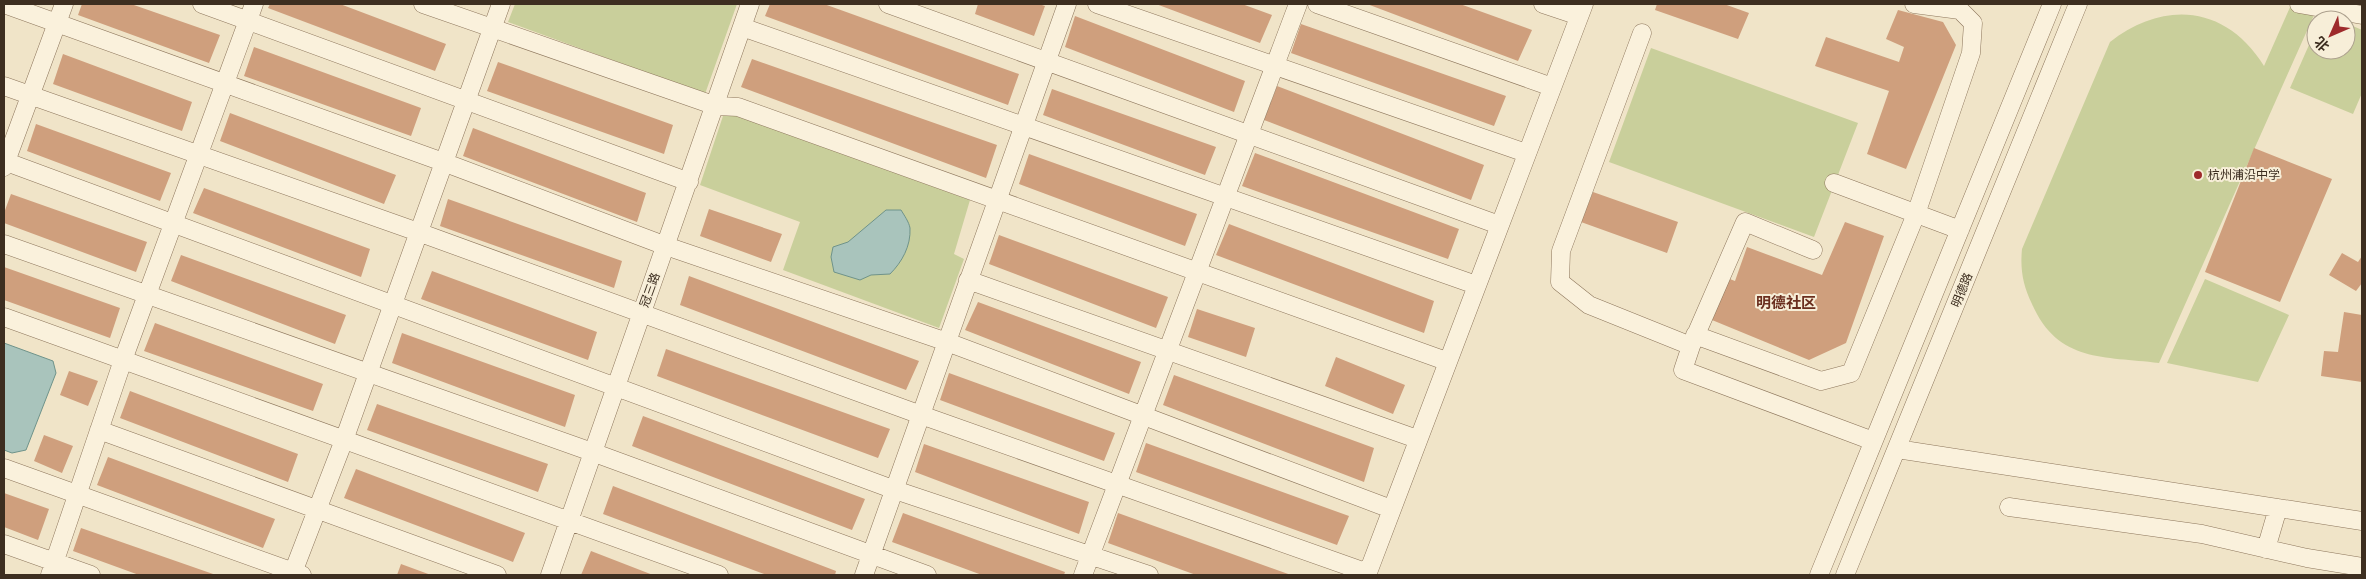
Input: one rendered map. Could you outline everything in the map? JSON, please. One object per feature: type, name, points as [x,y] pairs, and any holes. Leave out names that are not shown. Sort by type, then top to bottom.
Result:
[{"type":"street","points":[[4,4],[443,162],[666,246],[947,342],[1142,417],[1391,509]]},
{"type":"street","points":[[64,4],[4,163],[392,306],[616,385],[895,490],[1091,554],[1149,575]]},
{"type":"street","points":[[202,4],[251,12],[466,100],[689,182]]},
{"type":"street","points":[[423,4],[716,106],[738,107],[1446,361]]},
{"type":"street","points":[[4,468],[296,574],[501,4]]},
{"type":"street","name":"冠三路","points":[[550,575],[567,520],[716,106],[750,4]]},
{"type":"street","points":[[888,4],[1499,225]]},
{"type":"street","points":[[864,575],[1066,4]]},
{"type":"street","points":[[1097,4],[1526,153]]},
{"type":"street","points":[[1083,575],[1298,4]]},
{"type":"street","points":[[1317,4],[1552,87]]},
{"type":"street","points":[[4,86],[418,232],[921,415],[1367,574],[1446,361],[1581,10],[1544,4]]},
{"type":"street","points":[[1642,33],[1561,250],[1560,282],[1589,305],[1693,341],[1821,381],[1851,373],[1916,214],[1971,53],[1973,23],[1960,10],[1914,4]]},
{"type":"street","name":"明德路","points":[[1819,575],[2052,4]]},
{"type":"street","name":"明德路","points":[[1845,575],[2078,4]]},
{"type":"street","points":[[2299,4],[2362,15]]},
{"type":"street","points":[[53,569],[122,360],[251,12]]},
{"type":"street","points":[[742,27],[1476,285]]},
{"type":"street","points":[[1834,183],[1960,230]]},
{"type":"street","points":[[1813,250],[1745,222],[1693,341],[1683,370],[1874,441]]},
{"type":"street","points":[[4,244],[592,452],[927,575]]},
{"type":"street","points":[[968,280],[1417,439]]},
{"type":"street","points":[[4,317],[719,575]]},
{"type":"street","points":[[99,430],[497,575]]},
{"type":"street","points":[[1897,450],[2362,521]]},
{"type":"street","points":[[2009,507],[2202,534],[2306,558],[2362,567]]},
{"type":"street","points":[[2266,549],[2278,508]]},
{"type":"street","points":[[4,544],[53,569],[91,575]]},
{"type":"green space","points":[[515,4],[737,4],[705,94],[508,22]]},
{"type":"green space","points":[[2291,5],[2306,12],[2306,33],[2159,363],[2102,357],[2085,353],[2069,347],[2055,337],[2043,323],[2026,290],[2021,264],[2022,249],[2110,42],[2131,28],[2152,19],[2172,15],[2193,15],[2213,21],[2232,31],[2249,46],[2264,66]]},
{"type":"green space","points":[[2356,27],[2362,30],[2362,93],[2353,114],[2290,88],[2306,52],[2306,60],[2356,60]]},
{"type":"green space","points":[[1651,48],[1858,123],[1814,237],[1609,162]]},
{"type":"green space","points":[[736,115],[970,200],[954,254],[964,259],[939,328],[783,270],[800,222],[700,185],[723,116]]},
{"type":"green space","points":[[2205,279],[2289,315],[2258,382],[2167,363]]},
{"type":"water","points":[[886,210],[901,210],[910,228],[909,241],[902,259],[890,274],[871,275],[860,280],[834,272],[831,257],[833,247],[848,242]]},
{"type":"water","points":[[4,343],[53,361],[56,373],[26,450],[12,453],[4,450]]},
{"type":"building","points":[[82,4],[131,4],[220,35],[209,63],[78,15]]},
{"type":"building","points":[[270,4],[340,4],[446,44],[435,71],[268,8]]},
{"type":"building","points":[[770,4],[824,4],[1019,74],[1008,105],[765,16]]},
{"type":"building","points":[[978,4],[1039,4],[1045,6],[1034,36],[975,14]]},
{"type":"building","points":[[1156,4],[1242,4],[1272,15],[1260,43]]},
{"type":"building","points":[[1367,4],[1460,4],[1532,30],[1518,61]]},
{"type":"building","points":[[1657,4],[1724,4],[1749,13],[1738,39],[1655,10]]},
{"type":"building","points":[[1898,10],[1943,22],[1956,45],[1906,169],[1867,154],[1889,91],[1815,66],[1826,37],[1899,62],[1904,47],[1886,39]]},
{"type":"building","points":[[1075,16],[1245,81],[1234,112],[1065,47]]},
{"type":"building","points":[[1301,24],[1506,96],[1494,126],[1291,53]]},
{"type":"building","points":[[254,47],[421,108],[411,136],[244,76]]},
{"type":"building","points":[[63,54],[192,102],[182,131],[53,84]]},
{"type":"building","points":[[752,59],[997,145],[986,178],[741,87]]},
{"type":"building","points":[[498,62],[673,125],[664,154],[487,91]]},
{"type":"building","points":[[1277,86],[1484,165],[1471,200],[1264,120]]},
{"type":"building","points":[[1052,89],[1216,147],[1205,175],[1043,115]]},
{"type":"building","points":[[230,113],[396,175],[384,204],[220,141]]},
{"type":"building","points":[[36,124],[171,173],[160,201],[27,151]]},
{"type":"building","points":[[473,128],[646,193],[637,222],[463,156]]},
{"type":"building","points":[[2254,148],[2332,179],[2280,302],[2205,272]]},
{"type":"building","points":[[1255,153],[1459,229],[1448,259],[1242,186]]},
{"type":"building","points":[[1029,154],[1197,214],[1185,246],[1019,184]]},
{"type":"building","points":[[204,188],[370,249],[361,277],[193,213]]},
{"type":"building","points":[[1593,192],[1678,222],[1667,253],[1581,222]]},
{"type":"building","points":[[11,194],[147,242],[136,272],[4,223],[4,213]]},
{"type":"building","points":[[448,199],[622,261],[614,288],[440,226]]},
{"type":"building","points":[[709,209],[782,234],[771,262],[700,236]]},
{"type":"building","points":[[1845,222],[1884,236],[1846,343],[1809,360],[1712,320],[1727,278],[1735,281],[1747,247],[1822,275]]},
{"type":"building","points":[[1229,224],[1434,301],[1424,333],[1216,255]]},
{"type":"building","points":[[999,235],[1168,297],[1156,328],[989,264]]},
{"type":"building","points":[[2342,253],[2358,262],[2362,256],[2362,283],[2356,291],[2329,275]]},
{"type":"building","points":[[181,255],[346,315],[335,344],[171,281]]},
{"type":"building","points":[[4,267],[120,308],[110,338],[4,300]]},
{"type":"building","points":[[432,271],[597,332],[588,360],[421,299]]},
{"type":"building","points":[[689,276],[919,361],[906,390],[680,305]]},
{"type":"building","points":[[978,302],[1141,362],[1129,394],[965,330]]},
{"type":"building","points":[[1197,309],[1255,328],[1246,357],[1188,337]]},
{"type":"building","points":[[2344,312],[2362,315],[2362,382],[2321,376],[2324,351],[2338,352]]},
{"type":"building","points":[[155,323],[323,384],[313,411],[144,351]]},
{"type":"building","points":[[402,333],[575,395],[565,427],[392,363]]},
{"type":"building","points":[[666,349],[890,429],[878,458],[657,376]]},
{"type":"building","points":[[1336,357],[1405,385],[1393,414],[1325,386]]},
{"type":"building","points":[[69,371],[98,381],[88,406],[60,395]]},
{"type":"building","points":[[949,373],[1115,433],[1104,461],[940,400]]},
{"type":"building","points":[[1174,375],[1374,448],[1364,482],[1163,405]]},
{"type":"building","points":[[130,391],[298,454],[288,482],[120,418]]},
{"type":"building","points":[[377,404],[548,464],[538,492],[367,430]]},
{"type":"building","points":[[643,416],[865,499],[852,530],[632,446]]},
{"type":"building","points":[[44,435],[73,446],[62,473],[34,461]]},
{"type":"building","points":[[1146,443],[1349,516],[1337,545],[1136,472]]},
{"type":"building","points":[[924,444],[1089,502],[1079,534],[915,472]]},
{"type":"building","points":[[108,457],[275,519],[263,548],[97,485]]},
{"type":"building","points":[[356,469],[525,533],[513,562],[344,498]]},
{"type":"building","points":[[613,486],[836,571],[835,575],[767,575],[603,514]]},
{"type":"building","points":[[4,493],[49,509],[38,540],[4,527]]},
{"type":"building","points":[[903,513],[1065,572],[1064,575],[982,575],[892,542]]},
{"type":"building","points":[[1118,513],[1291,575],[1196,575],[1108,543]]},
{"type":"building","points":[[81,528],[216,575],[139,575],[73,551]]},
{"type":"building","points":[[591,551],[653,575],[581,575]]},
{"type":"building","points":[[401,564],[431,575],[397,575]]},
{"type":"place","name":"杭州浦沿中学","points":[[2198,175]]},
{"type":"district","name":"明德社区","points":[[1786,303]]}]
